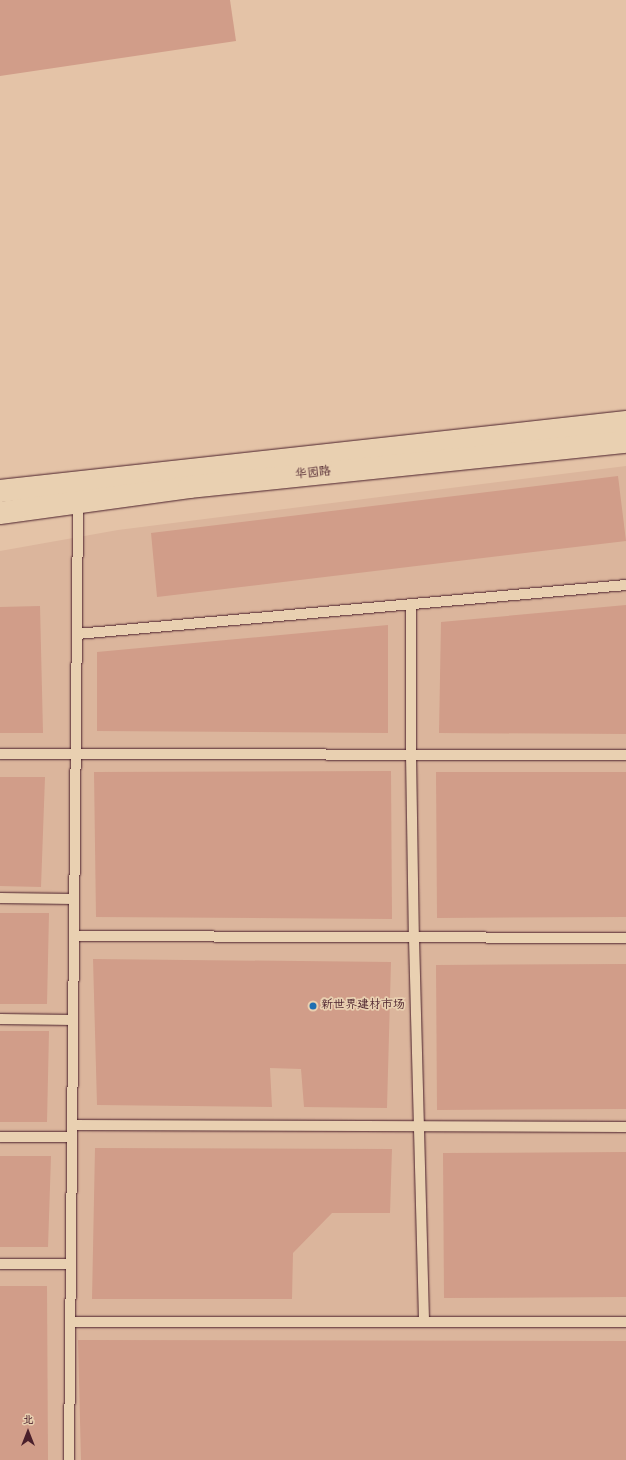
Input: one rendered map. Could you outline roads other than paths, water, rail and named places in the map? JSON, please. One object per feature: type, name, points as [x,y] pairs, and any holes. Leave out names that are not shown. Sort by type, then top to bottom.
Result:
[{"type":"main road","name":"华园路","points":[[0,491],[626,422]]},
{"type":"main road","name":"华园路","points":[[0,514],[188,487],[626,442]]},
{"type":"lane","points":[[69,1460],[78,503]]},
{"type":"lane","points":[[77,634],[626,584]]},
{"type":"lane","points":[[412,604],[411,754],[414,938],[424,1322]]},
{"type":"lane","points":[[0,754],[626,755]]},
{"type":"lane","points":[[0,898],[74,899]]},
{"type":"lane","points":[[74,936],[626,938]]},
{"type":"lane","points":[[0,1019],[73,1020]]},
{"type":"lane","points":[[72,1125],[626,1127]]},
{"type":"lane","points":[[0,1137],[72,1137]]},
{"type":"lane","points":[[0,1264],[70,1264]]},
{"type":"lane","points":[[70,1322],[626,1322]]},
{"type":"place","name":"新世界建材市场","points":[[313,1006]]}]
